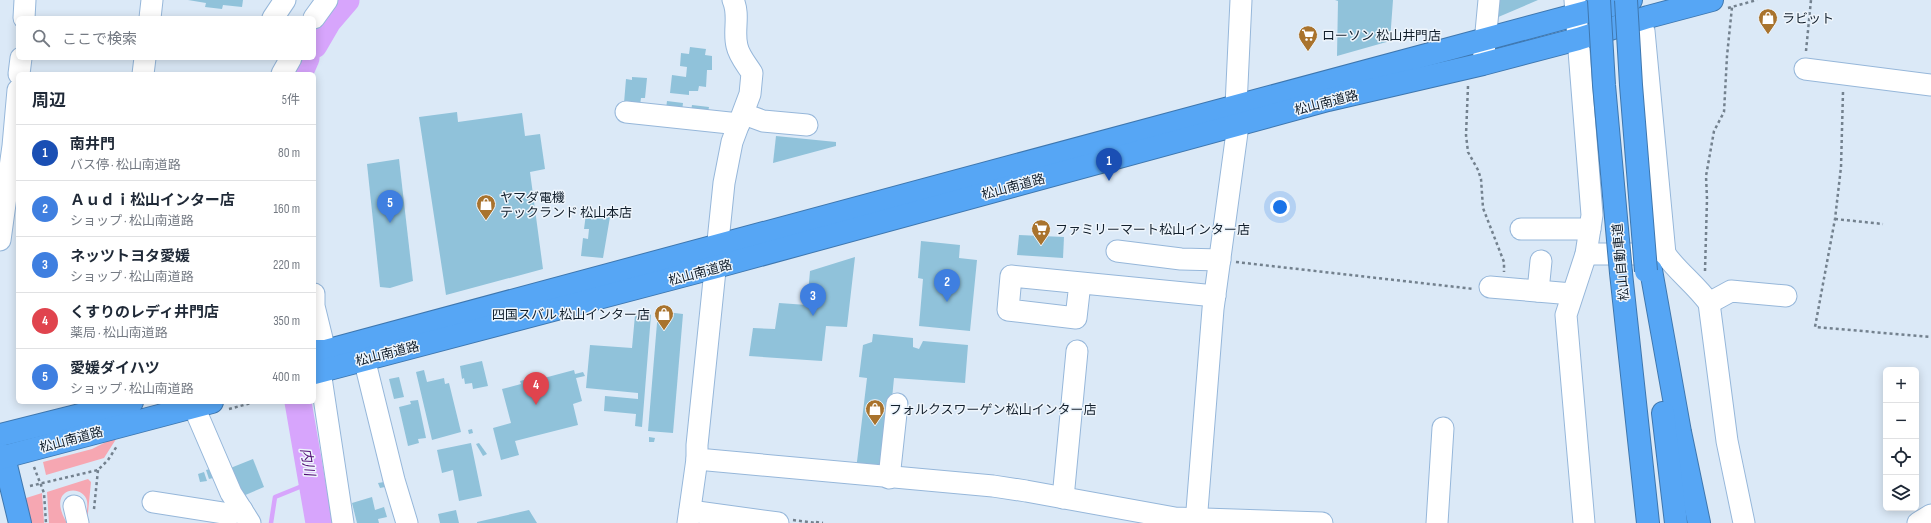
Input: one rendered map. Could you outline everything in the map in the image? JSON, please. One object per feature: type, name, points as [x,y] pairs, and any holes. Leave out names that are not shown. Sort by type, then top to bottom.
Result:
[{"type":"highway","name":"松山自動車道","points":[[1600,0],[1604,85],[1621,273],[1648,523]]},
{"type":"highway","name":"松山自動車道","points":[[1626,0],[1631,85],[1642,216],[1654,265],[1676,523]]},
{"type":"highway","name":"松山南道路","points":[[363,350],[716,267],[1237,115],[1485,39],[1576,8],[1631,0]]},
{"type":"highway","name":"松山南道路","points":[[318,362],[718,246],[1237,115],[1328,100],[1483,64],[1578,39],[1648,17],[1712,0]]},
{"type":"highway","points":[[1654,265],[1680,432],[1699,523]]},
{"type":"highway","name":"松山南道路","points":[[0,435],[111,405]]},
{"type":"highway","name":"松山南道路","points":[[1,456],[114,435],[211,406]]},
{"type":"highway","points":[[1,456],[13,491],[20,523]]},
{"type":"street","points":[[24,16],[25,0]]},
{"type":"street","points":[[150,16],[152,0]]},
{"type":"street","points":[[274,16],[285,0]]},
{"type":"street","points":[[315,16],[327,0]]},
{"type":"street","points":[[733,0],[737,9],[736,46],[752,73],[750,94],[732,142],[724,183],[689,517],[784,521]]},
{"type":"street","points":[[1196,521],[1215,296],[1237,115],[1241,0]]},
{"type":"street","points":[[1483,64],[1489,0]]},
{"type":"street","points":[[1576,8],[1588,144],[1592,215],[1586,254],[1566,315],[1584,523]]},
{"type":"street","points":[[1644,31],[1654,265]]},
{"type":"street","points":[[20,72],[21,60]]},
{"type":"street","points":[[143,72],[145,60]]},
{"type":"street","points":[[283,72],[290,60]]},
{"type":"street","points":[[1805,70],[1931,85]]},
{"type":"street","points":[[0,240],[6,146],[16,99]]},
{"type":"street","points":[[626,112],[741,119],[807,125]]},
{"type":"street","points":[[1521,228],[1590,229]]},
{"type":"street","points":[[1117,251],[1181,259],[1220,260]]},
{"type":"street","points":[[1586,254],[1676,269],[1704,297],[1727,441],[1744,523]]},
{"type":"street","points":[[1538,291],[1541,261]]},
{"type":"street","points":[[1080,283],[1215,296]]},
{"type":"street","points":[[1498,288],[1572,294]]},
{"type":"street","points":[[1704,297],[1731,291],[1786,296]]},
{"type":"street","points":[[316,334],[318,362],[343,523]]},
{"type":"street","points":[[363,350],[394,480],[407,523]]},
{"type":"street","points":[[1063,498],[1077,350]]},
{"type":"street","points":[[889,478],[897,404]]},
{"type":"street","points":[[111,405],[114,435]]},
{"type":"street","points":[[211,406],[232,493],[246,517]]},
{"type":"street","points":[[1437,523],[1443,428]]},
{"type":"street","points":[[696,459],[889,478],[993,486],[1153,516],[1196,521],[1322,523]]},
{"type":"street","points":[[153,502],[246,517]]},
{"type":"street","points":[[1918,523],[1931,515]]},
{"type":"path","points":[[1805,70],[1810,0]]},
{"type":"path","points":[[1704,297],[1707,199],[1706,176],[1714,131],[1724,112],[1727,56],[1732,6]]},
{"type":"path","points":[[1844,74],[1841,167],[1835,219],[1815,327],[1931,337]]},
{"type":"path","points":[[1220,260],[1485,291],[1498,288],[1504,262],[1483,208],[1481,179],[1468,152],[1466,135],[1467,79]]},
{"type":"path","points":[[1835,219],[1884,224]]},
{"type":"path","points":[[211,406],[234,404]]},
{"type":"path","points":[[82,515],[98,470],[108,460],[114,435]]},
{"type":"path","points":[[28,451],[44,493],[46,523]]},
{"type":"path","points":[[13,491],[40,483],[98,470]]},
{"type":"path","points":[[784,521],[823,523]]},
{"type":"shaded area","points":[[118,436],[104,458],[46,475],[43,462],[92,449]]},
{"type":"shaded area","points":[[88,479],[91,482],[87,523],[85,523],[87,501],[84,495],[73,491],[67,492],[63,495],[60,502],[61,511],[67,523],[49,523],[47,492]]},
{"type":"shaded area","points":[[42,493],[44,523],[29,523],[23,499]]},
{"type":"building","points":[[188,0],[243,0],[242,7],[223,5],[222,9],[205,7],[206,3]]},
{"type":"building","points":[[1335,0],[1393,0],[1390,41],[1337,56],[1338,1]]},
{"type":"building","points":[[1497,0],[1538,0],[1496,18]]},
{"type":"building","points":[[690,47],[706,49],[705,55],[712,56],[712,70],[707,70],[706,87],[699,86],[698,91],[689,91],[689,95],[670,93],[672,75],[686,77],[687,67],[680,66],[681,53],[689,54]]},
{"type":"building","points":[[632,77],[647,78],[645,98],[641,98],[640,105],[624,103],[626,79],[632,80]]},
{"type":"building","points":[[667,101],[683,103],[682,111],[666,109]]},
{"type":"building","points":[[692,105],[709,107],[708,112],[691,111]]},
{"type":"building","name":"ヤマダ電機 テックランド 松山本店","points":[[457,112],[458,122],[522,113],[525,136],[540,134],[545,169],[530,172],[543,269],[446,295],[419,117]]},
{"type":"building","points":[[776,136],[836,142],[836,146],[773,163]]},
{"type":"building","points":[[399,159],[413,281],[390,288],[380,287],[367,164]]},
{"type":"building","points":[[586,214],[610,217],[603,258],[581,256],[583,238],[588,239],[589,229],[584,229]]},
{"type":"building","name":"ファミリーマート松山インター店","points":[[1019,235],[1064,237],[1063,258],[1017,255]]},
{"type":"building","points":[[921,241],[960,245],[959,258],[977,260],[970,331],[919,326],[923,279],[918,278]]},
{"type":"building","points":[[855,257],[847,327],[826,326],[822,361],[749,356],[753,328],[775,329],[779,303],[807,305],[810,271]]},
{"type":"building","points":[[644,308],[651,315],[642,427],[635,426],[636,414],[604,411],[605,396],[638,399],[638,393],[586,388],[590,345],[632,348],[635,315]]},
{"type":"building","points":[[658,311],[683,314],[673,433],[648,431]]},
{"type":"building","name":"フォルクスワーゲン松山インター店","points":[[873,334],[913,338],[913,347],[919,349],[923,341],[968,345],[965,383],[894,378],[885,472],[856,470],[867,378],[859,377],[863,345],[872,342]]},
{"type":"building","points":[[482,361],[488,386],[473,389],[472,383],[465,384],[464,378],[462,379],[460,366]]},
{"type":"building","points":[[424,370],[427,382],[444,378],[445,384],[449,383],[461,432],[432,440],[416,372]]},
{"type":"building","points":[[574,370],[575,374],[583,372],[585,376],[576,378],[582,401],[573,404],[578,425],[515,441],[519,455],[501,460],[493,428],[511,423],[502,389],[521,384],[520,381],[543,375],[544,378]]},
{"type":"building","points":[[399,377],[404,397],[394,399],[389,379]]},
{"type":"building","points":[[418,400],[426,438],[418,439],[419,443],[408,446],[399,407],[411,404],[410,401]]},
{"type":"building","points":[[472,429],[473,433],[469,434],[468,430]]},
{"type":"building","points":[[649,437],[655,438],[654,442],[649,442]]},
{"type":"building","points":[[471,443],[482,496],[459,501],[453,470],[442,473],[437,450]]},
{"type":"building","points":[[479,443],[487,454],[483,456],[476,444]]},
{"type":"building","points":[[253,459],[264,487],[243,496],[228,469]]},
{"type":"building","points":[[210,469],[213,478],[209,479],[206,470]]},
{"type":"building","points":[[204,472],[207,481],[200,482],[198,474]]},
{"type":"building","points":[[384,482],[385,487],[380,488],[378,483]]},
{"type":"building","points":[[372,497],[375,510],[384,507],[387,517],[378,519],[379,523],[357,523],[352,503]]},
{"type":"building","points":[[456,510],[459,523],[440,523],[438,514]]},
{"type":"building","points":[[529,510],[537,523],[477,523],[477,522]]},
{"type":"waterway","name":"内川","points":[[316,42],[328,21],[346,0]]},
{"type":"waterway","name":"内川","points":[[300,72],[305,60]]},
{"type":"waterway","name":"内川","points":[[298,404],[319,523]]},
{"type":"waterway","points":[[271,523],[275,497],[312,482]]},
{"type":"place","name":"ラビット","points":[[1768,35]]},
{"type":"place","name":"ローソン 松山井門店","points":[[1308,52]]},
{"type":"place","name":"南井門","points":[[1109,181]]},
{"type":"place","name":"ヤマダ電機 テックランド 松山本店","points":[[486,221]]},
{"type":"place","name":"愛媛ダイハツ","points":[[390,223]]},
{"type":"place","name":"ファミリーマート松山インター店","points":[[1041,246]]},
{"type":"place","name":"Ａｕｄｉ松山インター店","points":[[947,302]]},
{"type":"place","name":"ネッツトヨタ愛媛","points":[[813,316]]},
{"type":"place","name":"四国スバル 松山インター店","points":[[664,331]]},
{"type":"place","name":"くすりのレディ井門店","points":[[536,405]]},
{"type":"place","name":"フォルクスワーゲン松山インター店","points":[[875,426]]}]
